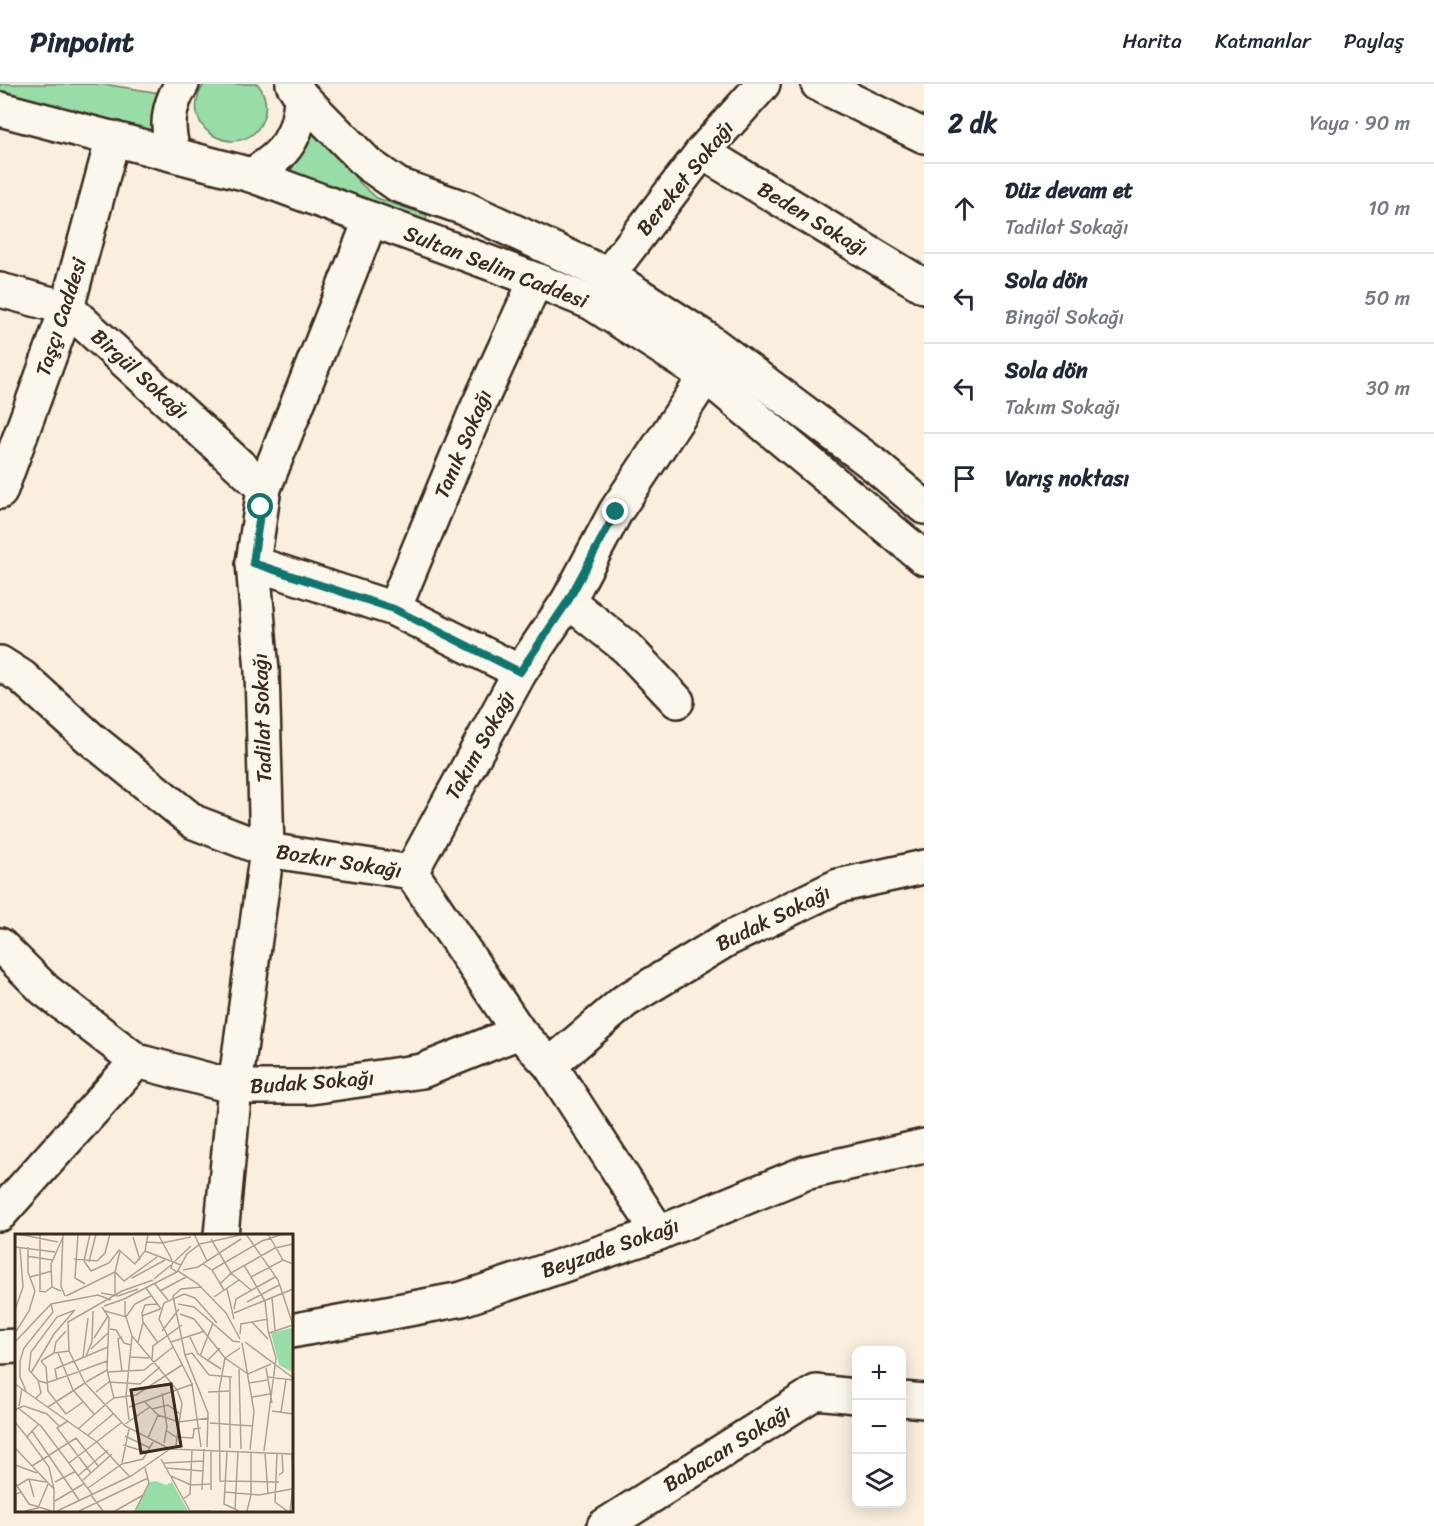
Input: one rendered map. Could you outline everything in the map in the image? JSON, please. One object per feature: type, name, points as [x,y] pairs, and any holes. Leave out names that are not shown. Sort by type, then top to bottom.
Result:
[{"type":"street","points":[[174,154],[168,135],[170,116],[176,93],[182,84]]},
{"type":"street","name":"Bereket Sokağı","points":[[592,303],[609,275],[702,152],[763,84]]},
{"type":"street","points":[[818,84],[924,136]]},
{"type":"street","points":[[251,175],[268,165],[284,150],[292,136],[301,113],[297,90]]},
{"type":"street","name":"Sultan Selim Caddesi","points":[[297,90],[368,164],[398,185],[464,208],[609,275],[705,338],[863,456],[924,507]]},
{"type":"street","name":"Sultan Selim Caddesi","points":[[0,109],[251,175],[536,280],[592,303],[706,376],[924,558]]},
{"type":"street","name":"Taşçı Caddesi","points":[[0,492],[67,308],[113,138]]},
{"type":"street","name":"Beden Sokağı","points":[[702,152],[924,286]]},
{"type":"street","name":"Tadilat Sokağı","points":[[221,1234],[235,1087],[267,849],[262,671],[253,563],[264,488],[371,219]]},
{"type":"street","name":"Tanık Sokağı","points":[[394,609],[476,411],[536,280]]},
{"type":"street","name":"Birgül Sokağı","points":[[0,290],[67,308],[264,488]]},
{"type":"street","name":"Takım Sokağı","points":[[411,872],[520,672],[568,601],[616,512],[706,376]]},
{"type":"street","points":[[253,563],[394,609],[520,672]]},
{"type":"street","points":[[568,601],[627,648],[677,702]]},
{"type":"street","name":"Bozkır Sokağı","points":[[0,663],[22,676],[90,738],[194,822],[267,849],[411,872],[519,1032],[550,1065],[659,1233]]},
{"type":"street","name":"Budak Sokağı","points":[[550,1065],[625,1001],[726,940],[838,886],[924,867]]},
{"type":"street","name":"Budak Sokağı","points":[[0,945],[45,990],[137,1061],[235,1087],[311,1087],[422,1071],[519,1032]]},
{"type":"street","points":[[0,1214],[137,1061]]},
{"type":"street","name":"Beyzade Sokağı","points":[[292,1331],[462,1299],[659,1233],[805,1173],[924,1146]]},
{"type":"street","points":[[0,1347],[15,1346]]},
{"type":"street","name":"Babacan Sokağı","points":[[604,1526],[816,1392],[852,1396]]},
{"type":"street","points":[[906,1399],[924,1401]]},
{"type":"green space","points":[[0,84],[103,84],[160,93],[157,134],[0,96]]},
{"type":"green space","points":[[204,84],[258,84],[263,92],[266,105],[263,119],[255,132],[243,139],[229,141],[216,137],[205,128],[198,116],[197,101]]},
{"type":"green space","points":[[315,129],[360,183],[377,198],[427,215],[426,221],[387,210],[289,174]]},
{"type":"route","points":[[261,507],[253,563],[394,609],[520,672],[568,601],[616,512]]}]
